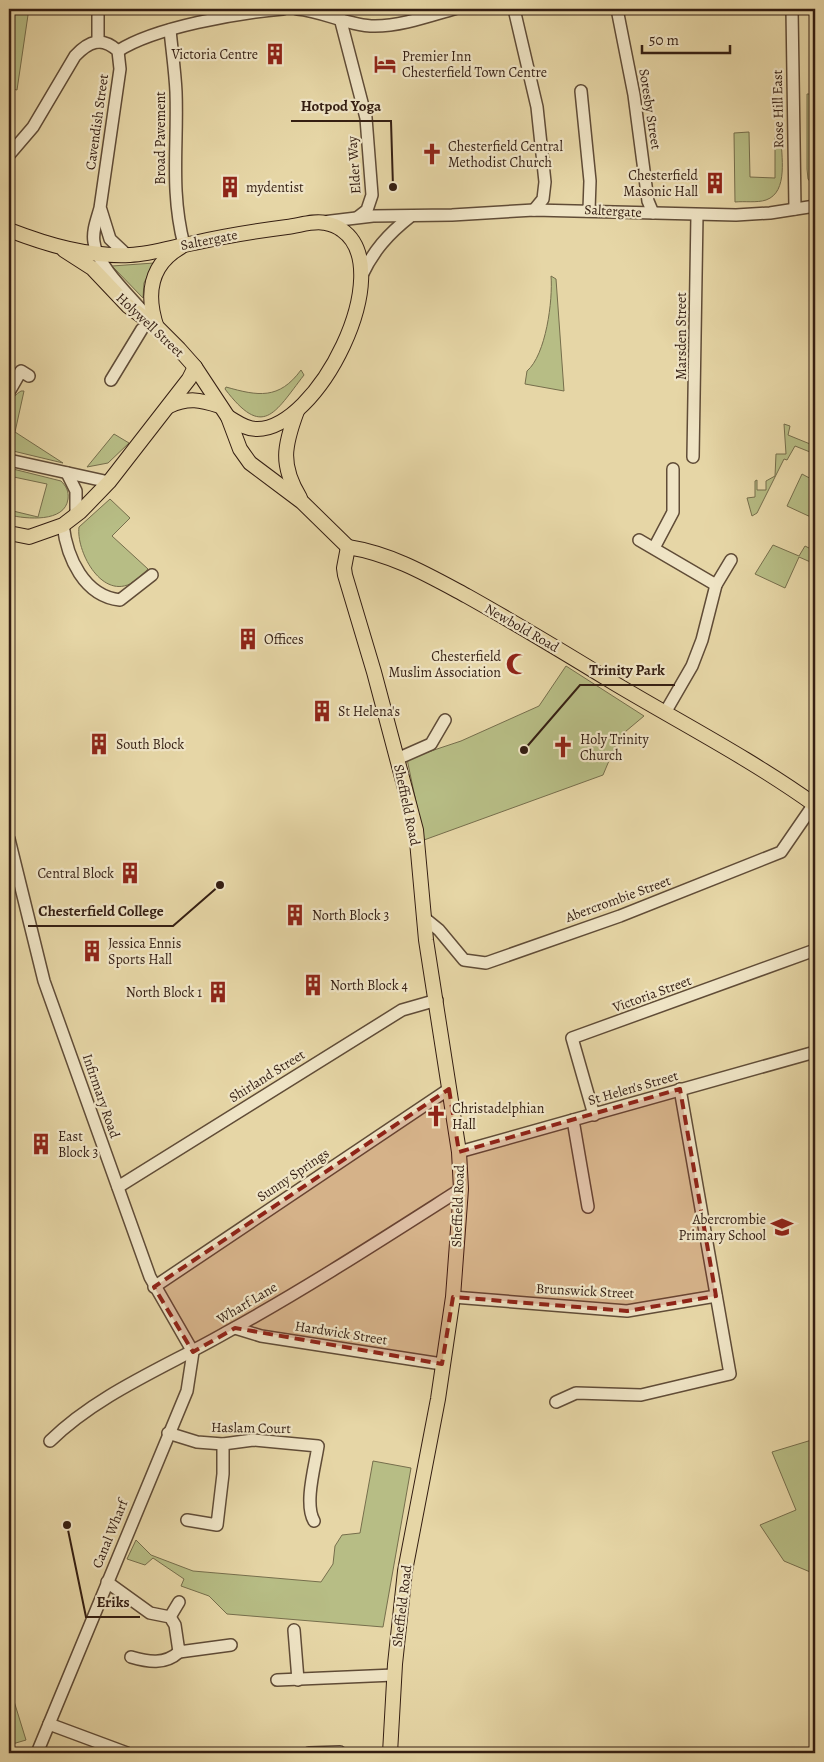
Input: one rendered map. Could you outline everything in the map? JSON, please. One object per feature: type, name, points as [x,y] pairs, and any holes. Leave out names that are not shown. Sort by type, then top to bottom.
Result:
[{"type":"main road","name":"Saltergate","points":[[127,255],[256,231],[324,222]]},
{"type":"main road","points":[[168,406],[182,400],[195,398],[224,412],[247,428],[257,429],[281,422],[297,411],[324,377],[347,340],[357,308],[360,277],[359,257],[355,246],[342,230],[324,222]]},
{"type":"main road","name":"Holywell Street","points":[[9,230],[61,249],[92,268],[128,306],[158,328],[195,367],[224,412],[240,449],[250,463],[302,502],[348,547]]},
{"type":"main road","points":[[158,328],[151,309],[150,298],[154,280],[160,266],[171,253],[184,245]]},
{"type":"main road","name":"Holywell Street","points":[[61,249],[127,255]]},
{"type":"main road","points":[[9,533],[29,537],[63,525],[76,515],[109,482],[168,406],[195,367]]},
{"type":"main road","name":"Holywell Street","points":[[297,411],[287,441],[286,470],[289,480],[302,502]]},
{"type":"main road","name":"Newbold Road","points":[[348,547],[374,551],[403,562],[540,636],[616,684],[723,745],[815,805]]},
{"type":"main road","name":"Sheffield Road","points":[[348,547],[344,568],[345,575],[416,830],[423,917],[460,1152],[461,1190],[453,1297],[438,1399],[405,1571],[394,1675],[390,1753]]},
{"type":"street","points":[[98,9],[98,42]]},
{"type":"street","points":[[9,155],[33,127],[75,56],[84,47],[98,42],[114,48],[170,30],[228,17],[283,9]]},
{"type":"street","points":[[297,9],[304,9],[357,23],[380,25],[454,9]]},
{"type":"street","points":[[514,9],[537,107],[545,182],[543,199],[534,210]]},
{"type":"street","name":"Soresby Street","points":[[618,9],[634,95],[648,202],[653,213]]},
{"type":"street","name":"Rose Hill East","points":[[792,9],[795,209]]},
{"type":"street","name":"Elder Way","points":[[340,18],[366,118],[372,196],[367,210],[358,217]]},
{"type":"street","name":"Broad Pavement","points":[[170,30],[176,92],[174,178],[177,217],[184,245]]},
{"type":"street","name":"Cavendish Street","points":[[98,253],[93,241],[100,208],[120,69],[114,48]]},
{"type":"street","points":[[581,91],[590,181],[589,210]]},
{"type":"street","name":"Saltergate","points":[[324,222],[358,217],[534,210],[589,210],[697,215],[770,213],[815,206]]},
{"type":"street","name":"Cavendish Street","points":[[100,208],[110,239],[114,245],[127,255]]},
{"type":"street","name":"Marsden Street","points":[[693,457],[697,215]]},
{"type":"street","points":[[360,277],[382,241],[411,216]]},
{"type":"street","points":[[98,253],[110,272],[158,328]]},
{"type":"street","points":[[111,380],[142,329]]},
{"type":"street","points":[[9,392],[21,371],[29,376]]},
{"type":"street","points":[[9,460],[109,482]]},
{"type":"street","points":[[654,548],[673,512],[673,469]]},
{"type":"street","points":[[67,473],[76,491],[76,515]]},
{"type":"street","points":[[63,525],[65,542],[84,579],[91,590],[106,599],[120,600],[152,576]]},
{"type":"street","points":[[639,540],[716,585]]},
{"type":"street","points":[[666,712],[692,666],[702,640],[716,585],[731,560]]},
{"type":"street","points":[[397,759],[431,744],[445,720]]},
{"type":"street","name":"Abercrombie Street","points":[[423,917],[439,930],[464,960],[486,963],[620,916],[781,852],[815,805]]},
{"type":"street","name":"Infirmary Road","points":[[9,839],[44,981],[118,1187],[154,1286],[194,1352]]},
{"type":"street","name":"Victoria Street","points":[[594,1115],[572,1038],[815,950]]},
{"type":"street","name":"Shirland Street","points":[[118,1187],[402,1010],[437,1000]]},
{"type":"street","name":"St Helen's Street","points":[[460,1152],[815,1052]]},
{"type":"street","name":"Sunny Springs","points":[[154,1286],[449,1089]]},
{"type":"street","points":[[556,1402],[576,1393],[641,1395],[730,1374],[680,1089]]},
{"type":"street","points":[[572,1120],[588,1207]]},
{"type":"street","name":"Wharf Lane","points":[[50,1441],[75,1419],[155,1370],[194,1352],[235,1328],[461,1190]]},
{"type":"street","name":"Brunswick Street","points":[[453,1297],[627,1311],[716,1296]]},
{"type":"street","name":"Hardwick Street","points":[[235,1328],[261,1336],[442,1364]]},
{"type":"street","name":"Canal Wharf","points":[[37,1753],[187,1391],[194,1352]]},
{"type":"street","name":"Haslam Court","points":[[168,1433],[197,1442],[223,1444],[253,1440],[318,1446],[309,1503],[309,1513],[314,1521]]},
{"type":"street","points":[[187,1520],[216,1525],[223,1474],[223,1444]]},
{"type":"street","points":[[107,1582],[150,1614],[170,1617],[175,1625],[179,1652]]},
{"type":"street","points":[[170,1617],[179,1602]]},
{"type":"street","points":[[294,1630],[298,1680]]},
{"type":"street","points":[[131,1657],[147,1661],[165,1661],[179,1652],[231,1645]]},
{"type":"street","points":[[277,1680],[394,1675]]},
{"type":"street","points":[[49,1724],[127,1753]]},
{"type":"street","points":[[309,1753],[340,1752]]},
{"type":"highlighted area","points":[[449,1089],[459,1152],[680,1089],[716,1296],[627,1311],[453,1297],[442,1364],[235,1328],[193,1352],[154,1287]]},
{"type":"green space","points":[[9,9],[27,9],[28,15],[17,90],[9,88]]},
{"type":"green space","points":[[807,94],[815,94],[815,188],[808,179],[807,169]]},
{"type":"green space","points":[[749,132],[750,177],[775,178],[775,136],[781,136],[781,181],[773,196],[766,200],[735,202],[734,133]]},
{"type":"green space","points":[[154,263],[144,283],[143,298],[112,266]]},
{"type":"green space","points":[[551,276],[556,279],[564,391],[525,384],[527,371],[539,353],[547,326],[551,299]]},
{"type":"green space","points":[[301,370],[304,375],[276,410],[268,415],[259,417],[249,413],[225,389],[226,387],[258,393],[276,391],[293,380]]},
{"type":"green space","points":[[24,391],[15,432],[63,463],[9,450],[9,409],[15,396]]},
{"type":"green space","points":[[784,424],[790,426],[788,435],[815,446],[815,454],[795,446],[787,460],[784,459],[757,513],[752,516],[747,498],[755,497],[755,481],[757,480],[757,490],[766,490],[766,481],[775,476],[776,454],[786,454]]},
{"type":"green space","points":[[114,434],[129,443],[108,463],[87,467]]},
{"type":"green space","points":[[9,468],[61,481],[66,487],[68,494],[65,507],[60,512],[44,518],[25,518],[9,515],[9,510],[38,517],[47,484],[9,476]]},
{"type":"green space","points":[[802,474],[815,481],[815,519],[787,506]]},
{"type":"green space","points":[[110,499],[130,518],[112,536],[148,569],[130,584],[119,587],[109,584],[100,578],[92,569],[81,548],[79,537],[79,527]]},
{"type":"green space","points":[[773,545],[799,556],[805,546],[815,551],[815,564],[799,557],[785,588],[755,574]]},
{"type":"green space","points":[[566,666],[644,716],[619,737],[603,775],[424,840],[407,759],[461,741],[539,706]]},
{"type":"green space","points":[[815,1439],[815,1574],[784,1561],[760,1525],[796,1510],[772,1452]]},
{"type":"green space","points":[[373,1461],[411,1468],[383,1627],[227,1614],[209,1596],[181,1586],[184,1579],[153,1558],[145,1565],[127,1559],[136,1540],[151,1555],[193,1571],[321,1582],[333,1564],[335,1546],[342,1535],[360,1533]]},
{"type":"green space","points":[[9,1685],[26,1740],[9,1745]]},
{"type":"place","name":"Victoria Centre","points":[[275,54]]},
{"type":"place","name":"Premier Inn Chesterfield Town Centre","points":[[385,64]]},
{"type":"place","name":"Chesterfield Central Methodist Church","points":[[432,154]]},
{"type":"place","name":"Chesterfield Masonic Hall","points":[[715,183]]},
{"type":"place","name":"mydentist","points":[[230,187]]},
{"type":"place","name":"Hotpod Yoga","points":[[393,187]]},
{"type":"place","name":"Offices","points":[[248,639]]},
{"type":"place","name":"Chesterfield Muslim Association","points":[[517,664]]},
{"type":"place","name":"St Helena's","points":[[322,711]]},
{"type":"place","name":"South Block","points":[[99,744]]},
{"type":"place","name":"Holy Trinity Church","points":[[563,747]]},
{"type":"place","name":"Trinity Park","points":[[524,750]]},
{"type":"place","name":"Central Block","points":[[130,873]]},
{"type":"place","name":"Chesterfield College","points":[[220,885]]},
{"type":"place","name":"North Block 3","points":[[295,915]]},
{"type":"place","name":"Jessica Ennis Sports Hall","points":[[92,951]]},
{"type":"place","name":"North Block 4","points":[[313,985]]},
{"type":"place","name":"North Block 1","points":[[218,992]]},
{"type":"place","name":"Christadelphian Hall","points":[[436,1116]]},
{"type":"place","name":"East Block 3","points":[[41,1144]]},
{"type":"place","name":"Abercrombie Primary School","points":[[782,1227]]},
{"type":"place","name":"Eriks","points":[[67,1525]]}]
